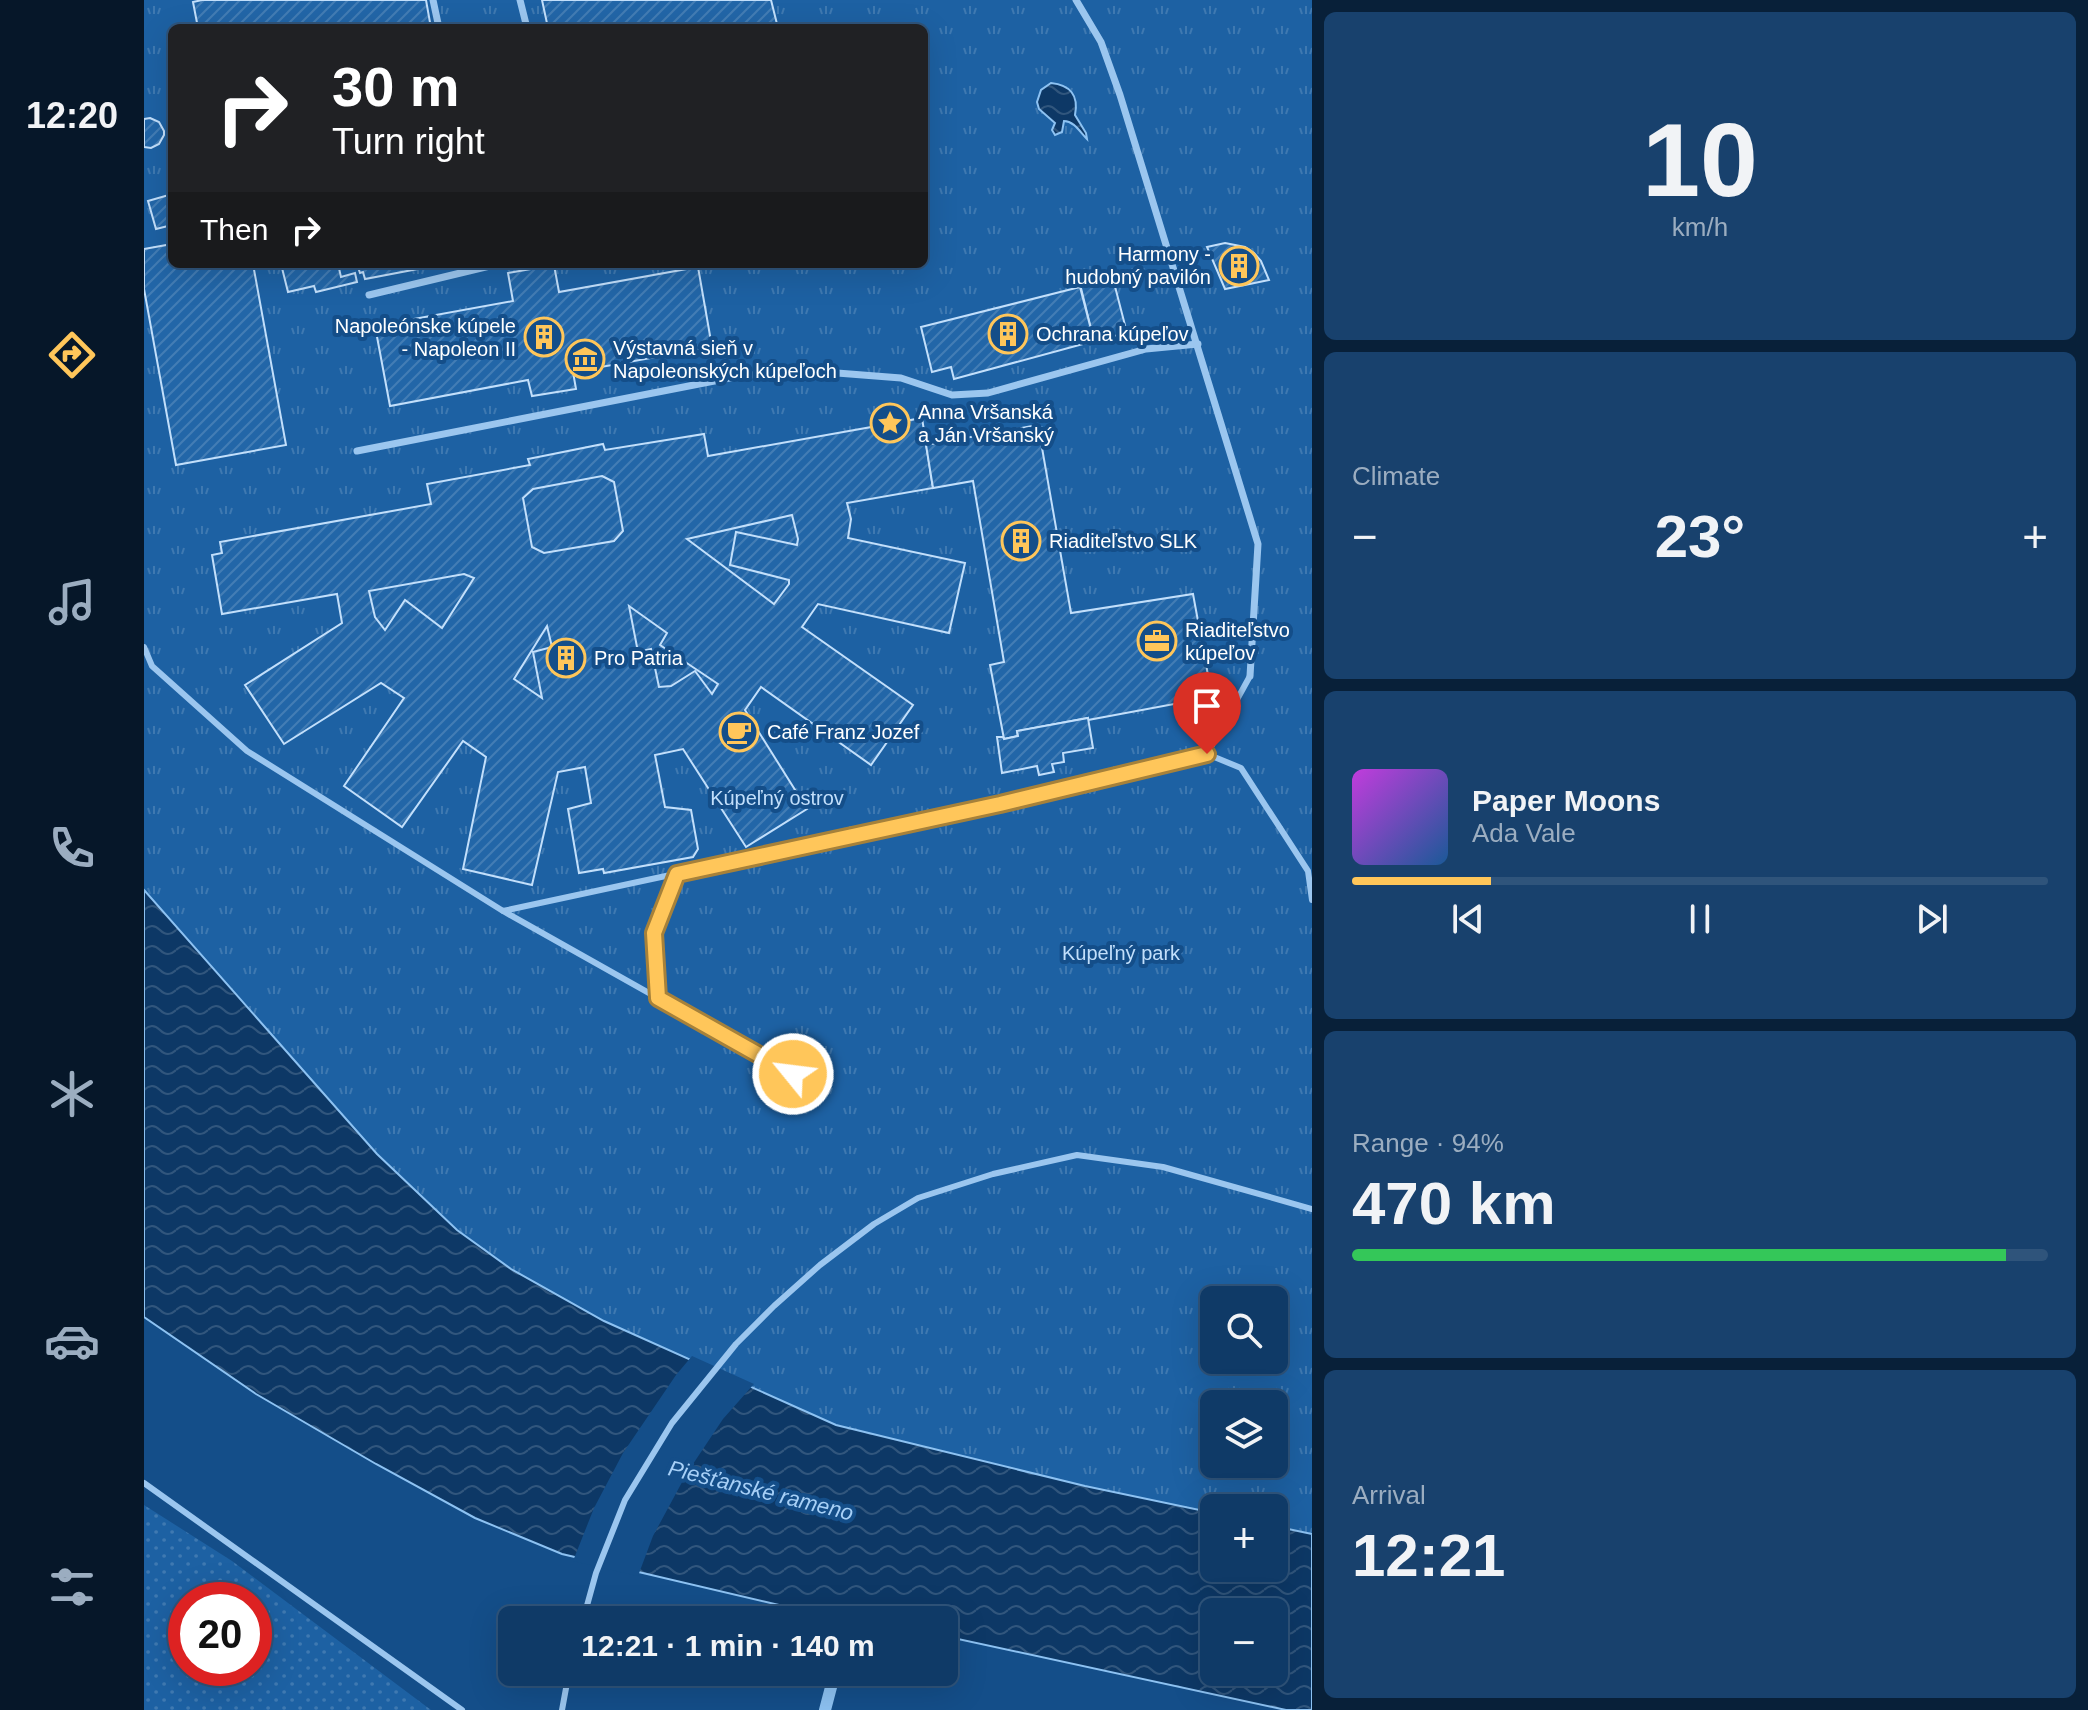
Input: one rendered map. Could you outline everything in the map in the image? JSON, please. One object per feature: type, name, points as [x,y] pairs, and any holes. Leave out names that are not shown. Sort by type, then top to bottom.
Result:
[{"type":"street","points":[[433,0],[438,24]]},
{"type":"street","points":[[520,0],[526,24]]},
{"type":"street","points":[[1076,0],[1101,42],[1198,344],[1258,544],[1250,676]]},
{"type":"street","points":[[369,295],[474,268]]},
{"type":"street","points":[[357,451],[745,375],[837,373],[901,378],[952,395],[988,393],[1146,349],[1198,344]]},
{"type":"lane","points":[[144,647],[152,666],[247,751],[503,911],[793,1074]]},
{"type":"lane","points":[[1207,754],[1250,676]]},
{"type":"lane","points":[[503,911],[1000,804],[1207,754],[1241,768],[1308,871],[1312,900]]},
{"type":"lane","points":[[658,998],[654,933],[677,874]]},
{"type":"lane","points":[[587,1606],[596,1573],[625,1500],[672,1423],[736,1344],[820,1265],[874,1224],[918,1198],[1007,1170],[1077,1155],[1163,1167],[1312,1209]]},
{"type":"lane","points":[[144,1483],[462,1710]]},
{"type":"lane","points":[[562,1710],[566,1686]]},
{"type":"green space","name":"Kúpeľný ostrov","points":[[144,0],[1312,0],[1312,1534],[1288,1529],[1288,1494],[1200,1494],[1200,1510],[1085,1486],[836,1425],[604,1321],[511,1269],[458,1230],[377,1154],[144,890]]},
{"type":"green space","points":[[144,1505],[260,1582],[168,1582],[168,1686],[272,1686],[272,1591],[431,1710],[144,1710]]},
{"type":"water","points":[[1051,83],[1072,92],[1076,102],[1075,115],[1087,139],[1068,121],[1064,121],[1062,132],[1055,135],[1052,130],[1055,123],[1039,109],[1037,102],[1041,90]]},
{"type":"water","name":"Piešťanské rameno","points":[[144,890],[377,1154],[457,1230],[511,1269],[604,1321],[836,1425],[1085,1486],[1200,1510],[1200,1582],[1288,1582],[1288,1529],[1312,1534],[1312,1710],[1286,1710],[958,1639],[958,1606],[783,1606],[562,1554],[475,1518],[256,1394],[144,1317]]},
{"type":"pier","points":[[692,1356],[754,1384],[723,1419],[687,1473],[653,1536],[638,1576],[573,1561],[594,1508],[623,1453]]},
{"type":"building","points":[[426,0],[430,24],[197,24],[193,2]]},
{"type":"building","points":[[542,0],[771,0],[777,24],[547,24]]},
{"type":"building","points":[[144,119],[159,122],[164,131],[159,144],[151,148],[144,147]]},
{"type":"building","points":[[168,195],[168,226],[156,229],[148,201]]},
{"type":"building","name":"Harmony - hudobný pavilón","points":[[1225,243],[1245,247],[1254,253],[1269,280],[1225,289],[1207,247]]},
{"type":"building","points":[[168,245],[168,268],[254,268],[286,445],[176,465],[144,289],[144,249]]},
{"type":"building","points":[[282,268],[339,268],[341,277],[355,273],[357,282],[316,292],[314,286],[288,292]]},
{"type":"building","points":[[358,268],[423,268],[365,279],[363,272],[360,273]]},
{"type":"building","name":"Napoleónske kúpele - Napoleon II","points":[[555,268],[559,292],[698,268],[712,347],[573,372],[576,389],[532,396],[528,380],[390,406],[375,326],[513,301],[508,273]]},
{"type":"building","points":[[1111,271],[1127,333],[1094,341],[1079,280]]},
{"type":"building","name":"Ochrana kúpeľov","points":[[1080,287],[1094,341],[954,379],[951,367],[932,372],[921,327]]},
{"type":"building","name":"Pro Patria","points":[[922,418],[933,488],[847,503],[851,519],[848,538],[965,563],[949,633],[818,604],[802,627],[913,705],[871,765],[761,687],[745,710],[807,809],[746,847],[683,749],[655,755],[665,807],[691,810],[698,849],[693,857],[604,873],[603,869],[579,873],[568,809],[591,803],[585,767],[558,772],[532,885],[463,869],[486,757],[463,741],[402,827],[344,786],[404,698],[381,683],[284,744],[245,685],[342,623],[337,594],[222,614],[212,555],[222,553],[220,542],[431,504],[427,484],[530,465],[528,459],[603,444],[605,450],[704,434],[708,456]]},
{"type":"building","name":"Riaditeľstvo SLK","points":[[1038,425],[1071,613],[1193,594],[1212,697],[1017,731],[1018,736],[1004,739],[990,665],[1004,662],[973,481],[933,488],[926,445]]},
{"type":"building","points":[[602,476],[614,482],[623,531],[614,541],[544,553],[532,547],[523,498],[533,489]]},
{"type":"building","points":[[792,515],[797,545],[736,532],[730,565],[789,580],[774,604],[687,539]]},
{"type":"building","points":[[464,574],[474,578],[442,628],[405,600],[385,630],[375,617],[369,591]]},
{"type":"building","name":"Pro Patria","points":[[629,606],[667,633],[660,645],[718,684],[712,694],[695,671],[671,686],[659,687],[651,649],[638,652]]},
{"type":"building","name":"Pro Patria","points":[[547,626],[552,647],[533,652],[542,698],[514,679]]},
{"type":"building","points":[[1088,718],[1093,748],[1063,753],[1064,762],[1052,764],[1054,772],[1039,775],[1037,766],[1002,773],[997,737],[1004,739],[1018,736],[1017,731]]},
{"type":"waterway","points":[[825,1710],[831,1686]]},
{"type":"place","name":"Harmony - hudobný pavilón","points":[[1239,266]]},
{"type":"place","name":"Ochrana kúpeľov","points":[[1008,334]]},
{"type":"place","name":"Napoleónske kúpele - Napoleon II","points":[[544,337]]},
{"type":"place","name":"Výstavná sieň v Napoleonských kúpeľoch","points":[[585,359]]},
{"type":"place","name":"Anna Vršanská a Ján Vršanský","points":[[890,423]]},
{"type":"place","name":"Riaditeľstvo SLK","points":[[1021,541]]},
{"type":"place","name":"Riaditeľstvo kúpeľov","points":[[1157,641]]},
{"type":"place","name":"Pro Patria","points":[[566,658]]},
{"type":"place","name":"Café Franz Jozef","points":[[739,732]]},
{"type":"route","points":[[793,1074],[658,998],[654,933],[677,874],[1000,804],[1207,754]]},
{"type":"park label","name":"Kúpeľný park","points":[[1121,953]]}]
